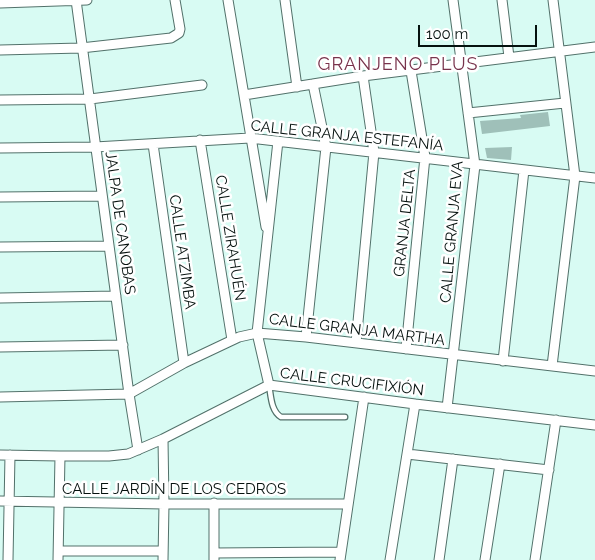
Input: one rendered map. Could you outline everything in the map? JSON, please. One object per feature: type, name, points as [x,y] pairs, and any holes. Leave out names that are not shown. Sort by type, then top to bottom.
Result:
[{"type":"street","points":[[0,3],[87,0]]},
{"type":"street","points":[[0,50],[81,48],[165,39],[176,36],[179,34],[180,29],[175,0]]},
{"type":"street","points":[[228,0],[268,238]]},
{"type":"street","points":[[285,0],[297,87]]},
{"type":"street","name":"CALLE GRANJA EVA","points":[[447,408],[475,165],[453,0]]},
{"type":"street","points":[[502,0],[509,57]]},
{"type":"street","points":[[552,366],[575,176],[554,0]]},
{"type":"street","name":"JALPA DE CANOBAS","points":[[76,1],[101,196],[138,450]]},
{"type":"street","points":[[244,95],[363,76],[595,47]]},
{"type":"street","name":"GRANJA DELTA","points":[[406,349],[425,157],[411,71]]},
{"type":"street","points":[[356,343],[374,152],[363,76]]},
{"type":"street","points":[[306,336],[326,147],[313,84]]},
{"type":"street","points":[[0,100],[90,99],[202,85]]},
{"type":"street","points":[[468,113],[565,102]]},
{"type":"street","name":"CALLE GRANJA ESTEFANÍA","points":[[0,148],[95,147],[250,138],[595,178]]},
{"type":"street","name":"CALLE ZIRAHUÉN","points":[[200,140],[232,340]]},
{"type":"street","points":[[269,385],[257,333],[278,141]]},
{"type":"street","name":"CALLE ATZIMBA","points":[[152,144],[184,363]]},
{"type":"street","points":[[503,360],[524,170]]},
{"type":"street","points":[[0,197],[101,196]]},
{"type":"street","points":[[0,247],[109,246]]},
{"type":"street","points":[[0,298],[116,296]]},
{"type":"street","name":"CALLE GRANJA MARTHA","points":[[129,394],[184,363],[232,340],[257,333],[306,336],[595,371]]},
{"type":"street","points":[[0,347],[123,345]]},
{"type":"street","name":"CALLE CRUCIFIXIÓN","points":[[0,454],[120,456],[163,439],[269,385],[595,425]]},
{"type":"street","points":[[0,397],[129,394]]},
{"type":"street","points":[[214,503],[214,556],[341,556],[364,397]]},
{"type":"street","points":[[390,560],[415,404]]},
{"type":"street","points":[[535,560],[556,420]]},
{"type":"street","points":[[60,456],[58,502],[59,555],[163,556],[163,439]]},
{"type":"street","points":[[408,454],[548,470]]},
{"type":"street","points":[[8,560],[4,549],[5,501],[10,455]]},
{"type":"street","points":[[439,560],[453,459]]},
{"type":"street","points":[[485,560],[500,464]]},
{"type":"street","name":"CALLE JARDÍN DE LOS CEDROS","points":[[5,501],[164,504],[348,504]]},
{"type":"lane","points":[[269,385],[274,410],[281,417],[345,417]]},
{"type":"building","points":[[548,112],[550,126],[482,134],[480,121],[521,118],[520,115]]},
{"type":"building","points":[[512,147],[511,160],[487,158],[485,148]]},
{"type":"district","name":"GRANJENO PLUS","points":[[398,65]]}]
